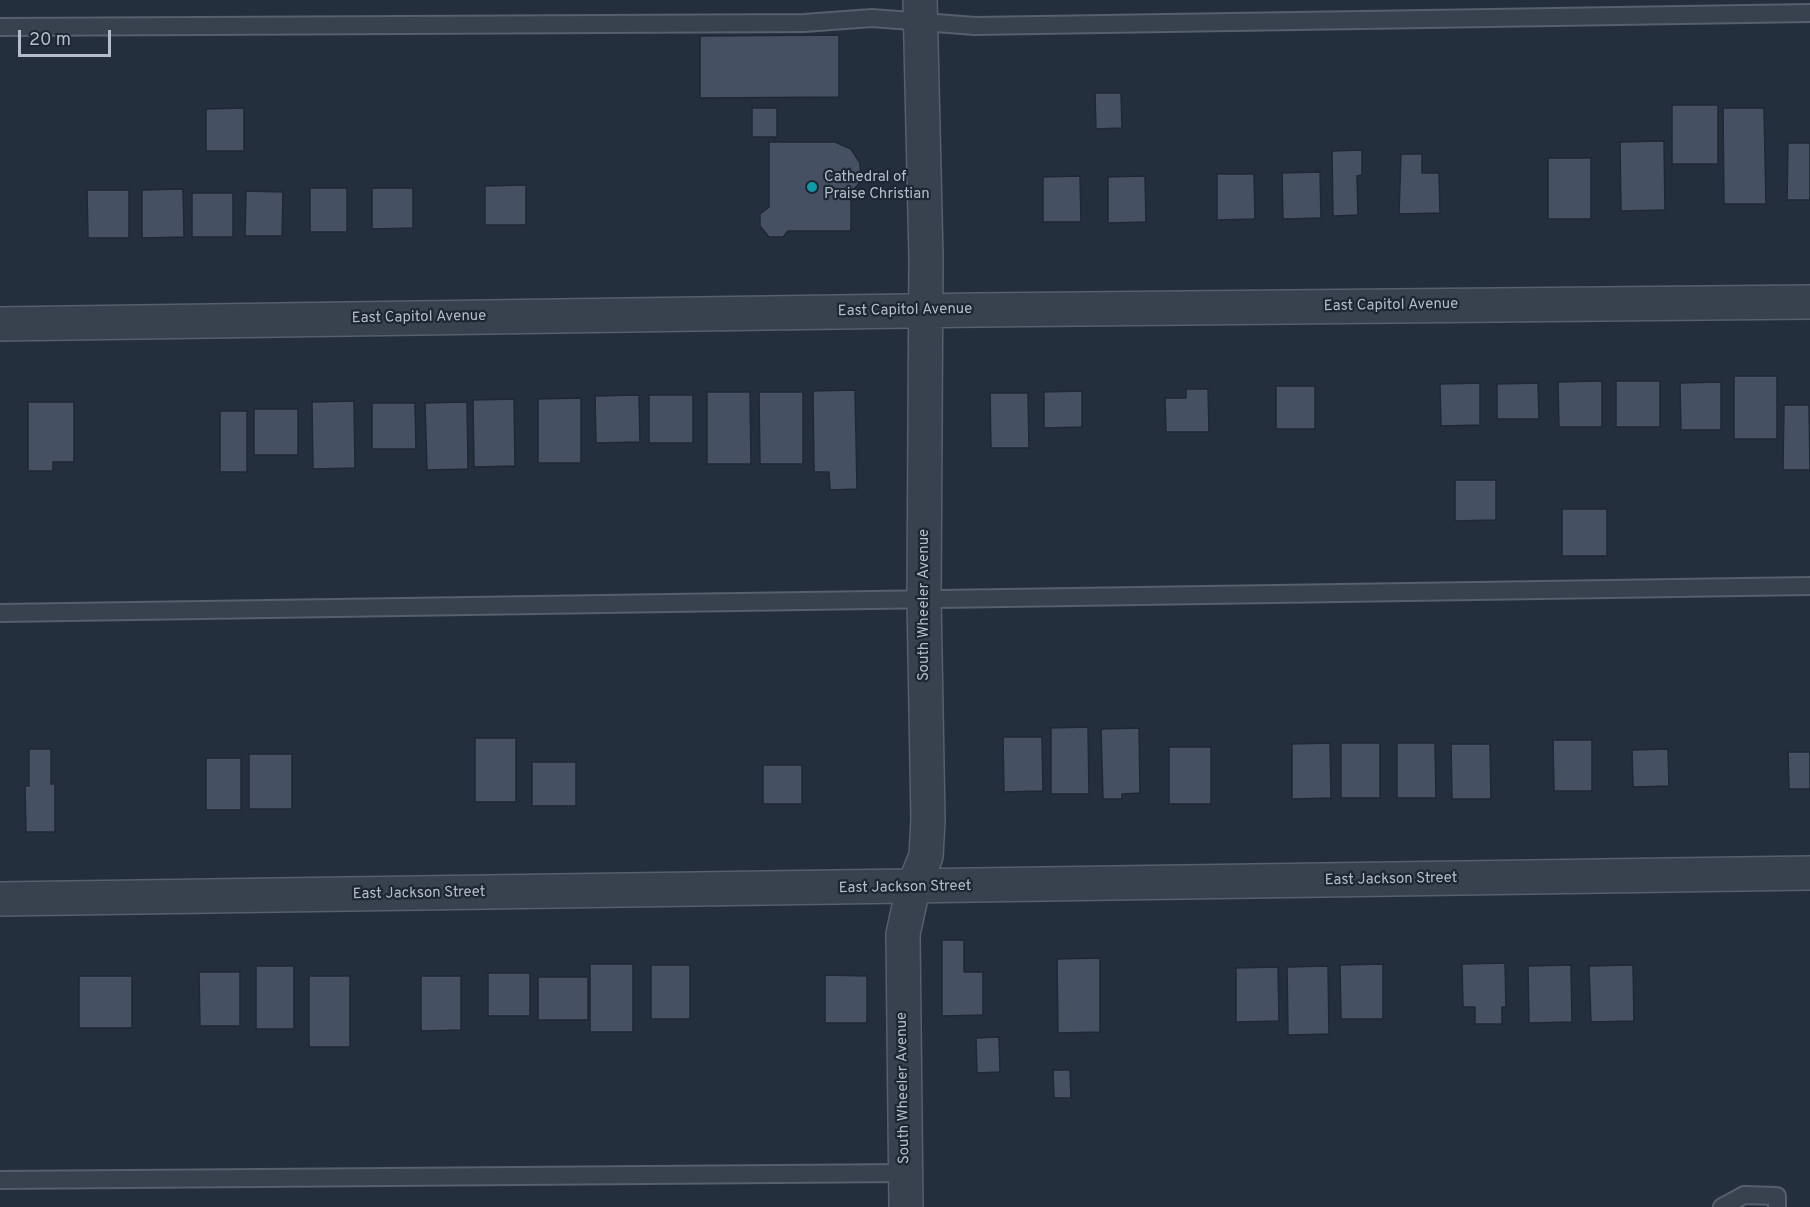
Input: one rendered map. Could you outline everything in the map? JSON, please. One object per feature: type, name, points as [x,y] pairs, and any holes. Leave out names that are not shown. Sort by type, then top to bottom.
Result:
[{"type":"street","name":"South Wheeler Avenue","points":[[906,1207],[902,944],[913,888],[926,856],[927,833],[924,598],[926,311],[920,12]]},
{"type":"street","name":"East Capitol Avenue","points":[[0,324],[1810,302]]},
{"type":"street","name":"East Jackson Street","points":[[0,899],[913,888],[1810,873]]},
{"type":"lane","points":[[0,27],[804,23],[920,12],[975,26],[1810,13]]},
{"type":"lane","points":[[0,612],[1810,586]]},
{"type":"lane","points":[[0,1180],[906,1173]]},
{"type":"lane","points":[[1722,1207],[1744,1194],[1777,1196],[1778,1207]]},
{"type":"building","points":[[839,35],[839,97],[700,98],[700,36]]},
{"type":"building","points":[[1095,93],[1121,93],[1122,128],[1096,129]]},
{"type":"building","points":[[1672,105],[1718,105],[1718,164],[1672,164]]},
{"type":"building","points":[[244,108],[244,151],[206,151],[206,109]]},
{"type":"building","points":[[752,108],[777,108],[777,137],[752,137]]},
{"type":"building","points":[[1723,108],[1764,108],[1766,204],[1724,204]]},
{"type":"building","points":[[1664,141],[1665,210],[1621,211],[1620,142]]},
{"type":"building","name":"Cathedral of Praise Christian","points":[[769,142],[835,142],[851,149],[860,163],[861,181],[851,193],[851,231],[788,231],[783,237],[769,237],[760,226],[760,214],[769,207]]},
{"type":"building","points":[[1788,143],[1810,143],[1810,200],[1787,200]]},
{"type":"building","points":[[1362,150],[1362,175],[1357,176],[1358,215],[1333,216],[1332,151]]},
{"type":"building","points":[[1401,154],[1422,154],[1422,173],[1439,173],[1440,213],[1399,214]]},
{"type":"building","points":[[1548,158],[1591,158],[1591,219],[1548,219]]},
{"type":"building","points":[[1320,172],[1321,218],[1283,219],[1282,173]]},
{"type":"building","points":[[1217,174],[1254,174],[1255,219],[1217,220]]},
{"type":"building","points":[[1080,176],[1081,222],[1043,222],[1043,177]]},
{"type":"building","points":[[1145,176],[1146,222],[1108,223],[1108,177]]},
{"type":"building","points":[[526,185],[526,225],[485,225],[485,186]]},
{"type":"building","points":[[310,188],[347,188],[347,232],[310,232]]},
{"type":"building","points":[[372,188],[413,188],[413,228],[372,229]]},
{"type":"building","points":[[183,189],[184,237],[142,238],[142,190]]},
{"type":"building","points":[[87,190],[129,190],[129,238],[88,238]]},
{"type":"building","points":[[246,191],[283,192],[282,236],[245,236]]},
{"type":"building","points":[[192,193],[233,193],[233,237],[192,237]]},
{"type":"building","points":[[1734,376],[1777,376],[1777,439],[1734,439]]},
{"type":"building","points":[[1602,381],[1602,427],[1559,427],[1558,382]]},
{"type":"building","points":[[1616,381],[1660,381],[1660,427],[1616,427]]},
{"type":"building","points":[[1721,382],[1721,430],[1681,430],[1680,383]]},
{"type":"building","points":[[1480,383],[1480,425],[1441,426],[1440,384]]},
{"type":"building","points":[[1538,383],[1539,419],[1497,419],[1497,384]]},
{"type":"building","points":[[1276,386],[1315,386],[1315,429],[1276,429]]},
{"type":"building","points":[[1186,389],[1208,389],[1209,432],[1166,432],[1165,398],[1186,398]]},
{"type":"building","points":[[855,390],[857,489],[830,490],[829,472],[814,472],[813,391]]},
{"type":"building","points":[[1082,391],[1082,427],[1044,428],[1044,392]]},
{"type":"building","points":[[707,392],[750,392],[751,464],[707,464]]},
{"type":"building","points":[[759,392],[803,392],[803,464],[760,464]]},
{"type":"building","points":[[990,393],[1028,393],[1029,448],[991,448]]},
{"type":"building","points":[[639,395],[640,442],[596,443],[595,396]]},
{"type":"building","points":[[649,395],[693,395],[693,443],[649,443]]},
{"type":"building","points":[[581,398],[581,463],[538,463],[538,399]]},
{"type":"building","points":[[514,399],[515,466],[474,467],[473,400]]},
{"type":"building","points":[[354,401],[355,468],[313,469],[312,402]]},
{"type":"building","points":[[28,402],[74,402],[74,462],[53,462],[53,471],[28,471]]},
{"type":"building","points":[[467,402],[468,469],[427,470],[425,403]]},
{"type":"building","points":[[372,403],[415,403],[416,449],[372,449]]},
{"type":"building","points":[[1784,405],[1809,405],[1810,470],[1783,470]]},
{"type":"building","points":[[254,409],[298,409],[298,455],[254,455]]},
{"type":"building","points":[[220,411],[247,411],[247,472],[220,472]]},
{"type":"building","points":[[1455,480],[1496,480],[1496,520],[1455,521]]},
{"type":"building","points":[[1562,509],[1607,509],[1607,556],[1562,556]]},
{"type":"building","points":[[1088,727],[1089,794],[1051,794],[1051,728]]},
{"type":"building","points":[[1139,728],[1140,793],[1122,794],[1122,799],[1103,799],[1101,729]]},
{"type":"building","points":[[1003,737],[1042,737],[1043,791],[1004,792]]},
{"type":"building","points":[[475,738],[516,738],[516,802],[475,802]]},
{"type":"building","points":[[1553,740],[1592,740],[1592,791],[1554,791]]},
{"type":"building","points":[[1330,743],[1331,798],[1292,799],[1292,744]]},
{"type":"building","points":[[1341,743],[1380,743],[1380,798],[1341,798]]},
{"type":"building","points":[[1397,743],[1435,743],[1436,798],[1397,798]]},
{"type":"building","points":[[1451,744],[1490,744],[1491,799],[1452,799]]},
{"type":"building","points":[[1169,747],[1211,747],[1211,804],[1169,804]]},
{"type":"building","points":[[29,749],[51,749],[51,784],[55,784],[55,832],[26,832],[25,786],[29,786]]},
{"type":"building","points":[[1668,749],[1669,786],[1633,787],[1632,750]]},
{"type":"building","points":[[1788,752],[1810,752],[1810,789],[1789,789]]},
{"type":"building","points":[[249,754],[292,754],[292,809],[249,809]]},
{"type":"building","points":[[206,758],[241,758],[241,810],[206,810]]},
{"type":"building","points":[[532,762],[576,762],[576,806],[532,806]]},
{"type":"building","points":[[763,765],[802,765],[802,804],[763,804]]},
{"type":"building","points":[[942,940],[964,940],[964,972],[983,972],[983,1015],[942,1016]]},
{"type":"building","points":[[1100,958],[1100,1032],[1058,1033],[1057,959]]},
{"type":"building","points":[[1505,963],[1506,1007],[1502,1007],[1502,1024],[1475,1024],[1475,1007],[1463,1007],[1462,964]]},
{"type":"building","points":[[590,964],[633,964],[633,1032],[590,1032]]},
{"type":"building","points":[[1383,964],[1383,1019],[1341,1019],[1340,965]]},
{"type":"building","points":[[651,965],[690,965],[690,1019],[651,1019]]},
{"type":"building","points":[[1571,965],[1572,1022],[1529,1023],[1528,966]]},
{"type":"building","points":[[1633,965],[1634,1021],[1591,1022],[1589,966]]},
{"type":"building","points":[[256,966],[294,966],[294,1029],[256,1029]]},
{"type":"building","points":[[1328,966],[1329,1034],[1288,1035],[1287,967]]},
{"type":"building","points":[[1278,967],[1279,1021],[1236,1022],[1236,968]]},
{"type":"building","points":[[199,972],[240,972],[240,1026],[200,1026]]},
{"type":"building","points":[[488,973],[530,973],[530,1016],[488,1016]]},
{"type":"building","points":[[825,975],[867,976],[867,1023],[825,1023]]},
{"type":"building","points":[[79,976],[132,976],[132,1028],[79,1028]]},
{"type":"building","points":[[309,976],[350,976],[350,1047],[309,1047]]},
{"type":"building","points":[[421,976],[461,976],[461,1030],[421,1031]]},
{"type":"building","points":[[538,977],[588,977],[588,1020],[538,1020]]},
{"type":"building","points":[[999,1037],[1000,1072],[977,1073],[976,1038]]},
{"type":"building","points":[[1053,1070],[1070,1070],[1071,1098],[1054,1098]]},
{"type":"place","name":"Cathedral of Praise Christian","points":[[812,187]]}]
